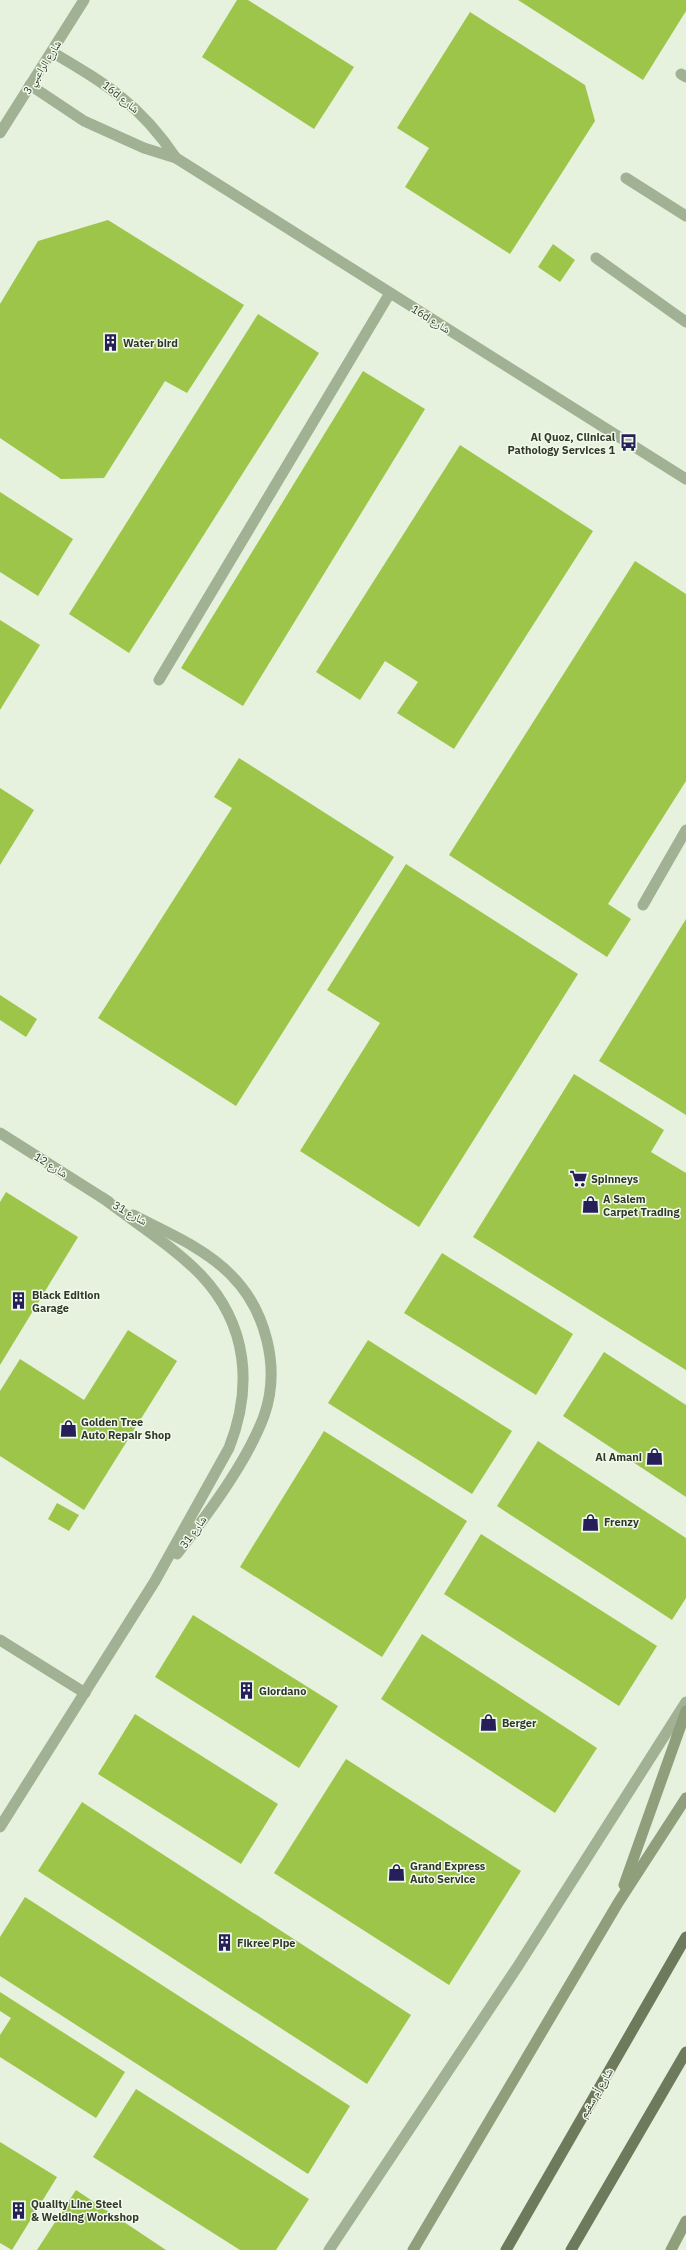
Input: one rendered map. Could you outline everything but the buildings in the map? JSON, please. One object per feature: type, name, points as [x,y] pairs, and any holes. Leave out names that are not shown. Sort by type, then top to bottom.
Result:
[{"type":"main road","points":[[618,1903],[686,1711]]},
{"type":"main road","points":[[413,2250],[618,1903],[686,1798]]},
{"type":"main road","name":"شارع أم سقيم","points":[[506,2250],[686,1937]]},
{"type":"main road","points":[[571,2250],[686,2052]]},
{"type":"main road","points":[[671,2250],[686,2221]]},
{"type":"street","name":"شارع الراعبي 3","points":[[0,134],[84,0]]},
{"type":"street","name":"16d شارع","points":[[52,52],[105,83],[130,103],[163,138],[176,158]]},
{"type":"street","name":"16d شارع","points":[[30,85],[84,122],[144,148],[176,158],[686,479]]},
{"type":"street","points":[[626,178],[686,216]]},
{"type":"street","points":[[596,258],[686,322]]},
{"type":"street","points":[[159,680],[390,293]]},
{"type":"street","points":[[643,905],[686,830]]},
{"type":"street","name":"شارع 12","points":[[0,1133],[103,1198]]},
{"type":"street","name":"شارع 31","points":[[103,1198],[197,1249],[232,1275],[256,1310],[264,1330],[269,1351],[271,1372],[269,1394],[264,1414],[256,1434],[203,1519],[155,1581]]},
{"type":"street","name":"شارع 31","points":[[0,1827],[155,1581],[229,1448],[243,1403],[242,1357],[228,1313],[216,1293],[201,1275],[103,1198]]},
{"type":"street","points":[[0,1640],[85,1693]]},
{"type":"street","points":[[329,2250],[518,1966],[686,1702]]},
{"type":"place","name":"Water bird","points":[[110,343]]},
{"type":"place","name":"Al Quoz, Clinical Pathology Services 1","points":[[628,443]]},
{"type":"place","name":"Spinneys","points":[[578,1179]]},
{"type":"place","name":"A Salem Carpet Trading","points":[[590,1205]]},
{"type":"place","name":"Black Edition Garage","points":[[19,1301]]},
{"type":"place","name":"Golden Tree Auto Repair Shop","points":[[68,1428]]},
{"type":"place","name":"Al Amani","points":[[655,1457]]},
{"type":"place","name":"Frenzy","points":[[591,1522]]},
{"type":"place","name":"Giordano","points":[[246,1691]]},
{"type":"place","name":"Berger","points":[[489,1723]]},
{"type":"place","name":"Grand Express Auto Service","points":[[397,1872]]},
{"type":"place","name":"Fikree Pipe","points":[[224,1943]]},
{"type":"place","name":"Quality Line Steel & Welding Workshop","points":[[18,2210]]}]
